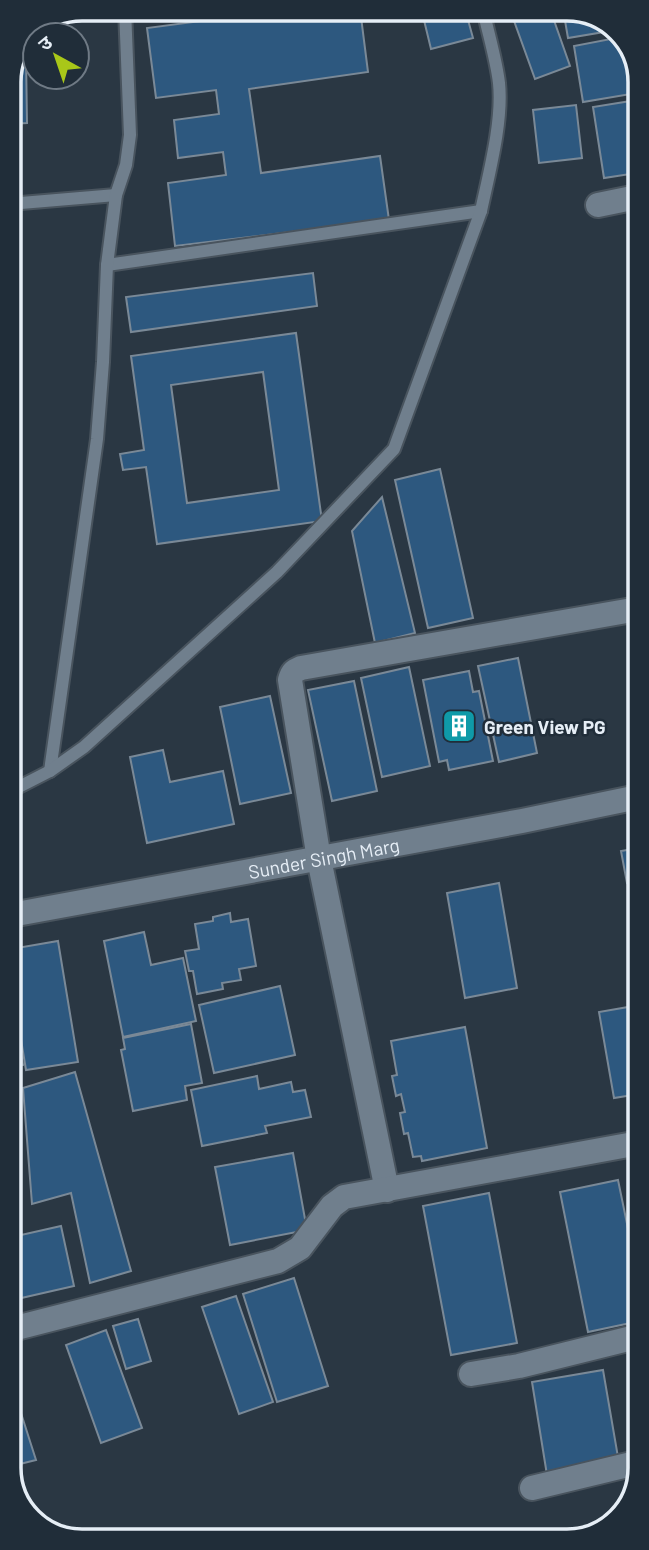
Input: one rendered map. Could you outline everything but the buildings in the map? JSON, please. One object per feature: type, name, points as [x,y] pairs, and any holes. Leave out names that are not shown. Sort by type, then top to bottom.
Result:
[{"type":"street","points":[[598,205],[628,199]]},
{"type":"street","points":[[387,1190],[319,859],[290,680],[294,671],[315,665],[628,611]]},
{"type":"street","name":"Sunder Singh Marg","points":[[21,913],[508,824],[628,799]]},
{"type":"street","points":[[21,1327],[278,1261],[300,1248],[332,1206],[344,1197],[628,1145]]},
{"type":"street","points":[[471,1374],[519,1366],[628,1339]]},
{"type":"street","points":[[532,1488],[628,1465]]},
{"type":"lane","points":[[21,786],[50,771],[84,747],[277,572],[394,449],[481,211],[498,123],[499,83],[486,21]]},
{"type":"lane","points":[[50,771],[97,439],[107,265],[116,195],[126,165],[130,135],[126,22]]},
{"type":"lane","points":[[21,203],[116,195]]},
{"type":"lane","points":[[107,265],[481,211]]},
{"type":"place","name":"Green View PG","points":[[459,726]]}]
